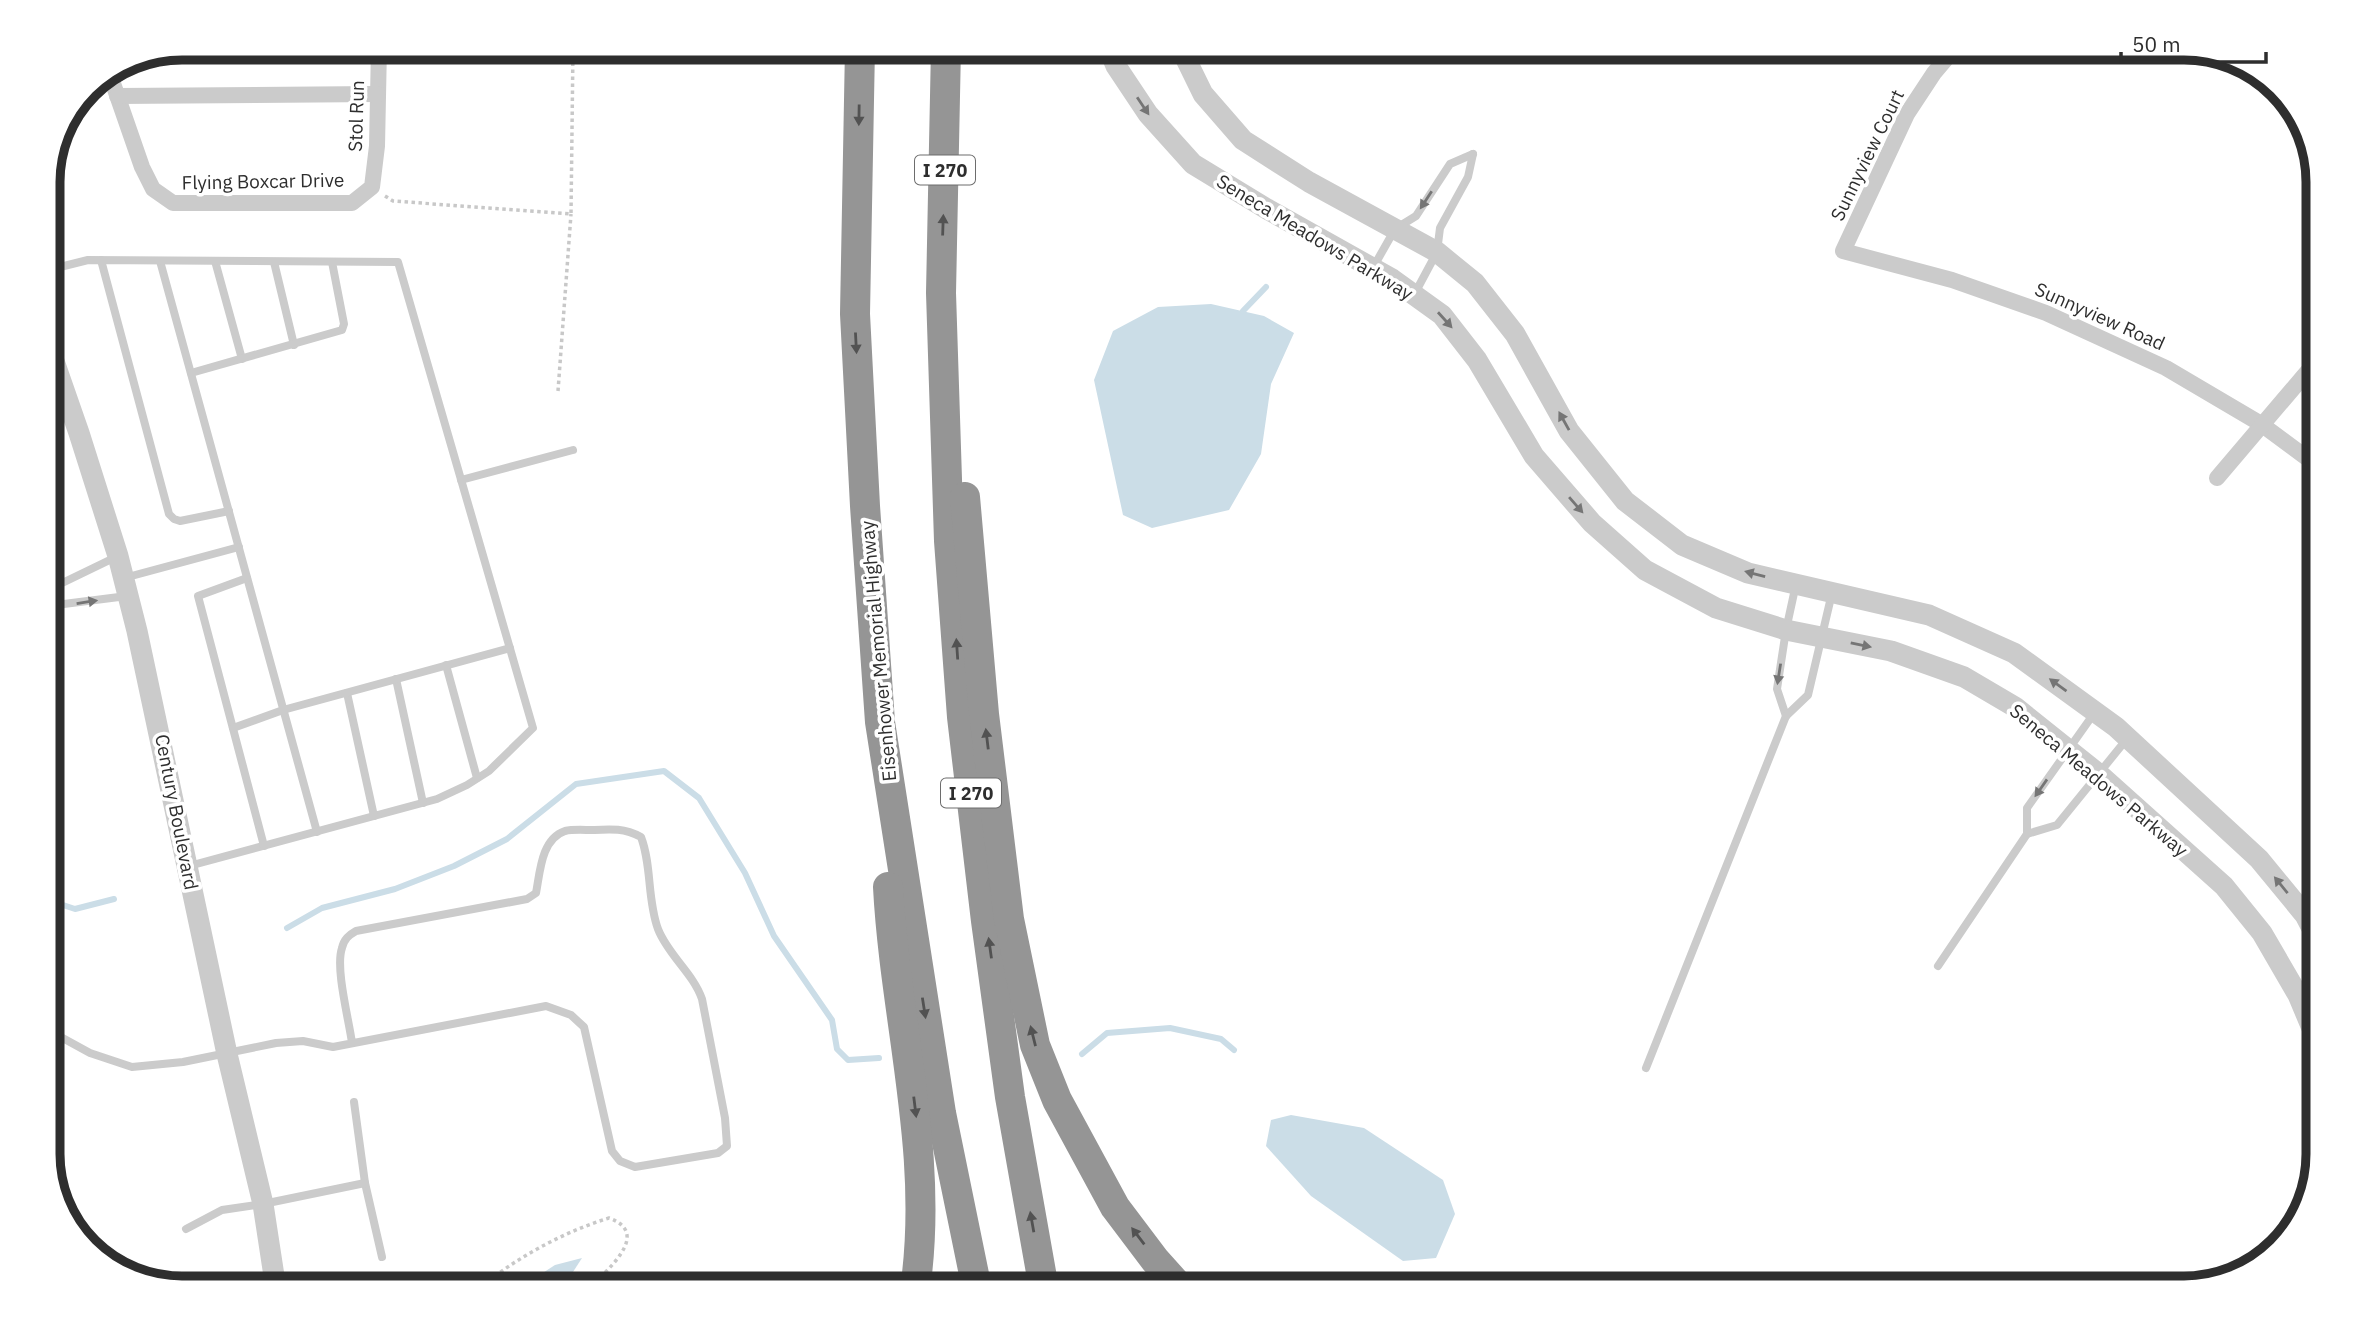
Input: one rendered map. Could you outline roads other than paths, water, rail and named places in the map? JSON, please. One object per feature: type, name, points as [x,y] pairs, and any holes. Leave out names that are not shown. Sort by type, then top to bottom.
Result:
[{"type":"highway","name":"Eisenhower Memorial Highway","points":[[860,60],[855,314],[880,722],[942,1114],[975,1277]]},
{"type":"highway","name":"I 270","points":[[946,60],[941,293],[949,541],[962,716],[1007,1070],[1042,1277]]},
{"type":"highway","points":[[941,293],[970,540],[984,714],[1009,919],[1035,1045],[1057,1100],[1115,1207],[1171,1277]]},
{"type":"highway","points":[[880,722],[891,930],[916,1116],[921,1216],[916,1277]]},
{"type":"street","name":"Stol Run","points":[[372,187],[377,146],[379,60]]},
{"type":"street","name":"Seneca Meadows Parkway","points":[[1113,60],[1148,114],[1193,164],[1373,268],[1442,315],[1477,360],[1534,456],[1592,523],[1645,570],[1716,608],[1786,630],[1891,651],[1964,677],[2015,707],[2100,775],[2224,886],[2262,933],[2306,1014]]},
{"type":"street","points":[[1186,60],[1203,94],[1243,139],[1309,182],[1437,252],[1475,283],[1515,334],[1569,431],[1625,501],[1682,544],[1748,573],[1929,615],[2014,653],[2128,738],[2259,859],[2306,917]]},
{"type":"street","name":"Sunnyview Court","points":[[1843,251],[1907,114],[1945,60]]},
{"type":"street","name":"Flying Boxcar Drive","points":[[112,81],[142,167],[153,189],[173,203],[352,202],[372,187]]},
{"type":"street","points":[[117,96],[378,94]]},
{"type":"street","name":"Sunnyview Road","points":[[1843,251],[1952,280],[2046,313],[2166,368],[2261,424],[2306,457]]},
{"type":"street","points":[[2217,478],[2306,373]]},
{"type":"street","name":"Century Boulevard","points":[[60,378],[126,587],[157,716],[227,1054],[263,1204],[274,1277]]},
{"type":"lane","points":[[1373,268],[1395,229],[1416,216],[1450,164],[1473,154],[1468,177],[1440,228],[1437,252],[1414,295]]},
{"type":"lane","points":[[101,260],[169,514],[180,521],[229,511]]},
{"type":"lane","points":[[60,266],[101,260],[398,262],[533,728],[489,771],[437,799],[187,867]]},
{"type":"lane","points":[[160,261],[317,832]]},
{"type":"lane","points":[[215,261],[242,359]]},
{"type":"lane","points":[[274,262],[293,345]]},
{"type":"lane","points":[[191,373],[342,330],[344,324],[332,262]]},
{"type":"lane","points":[[461,480],[573,450]]},
{"type":"lane","points":[[60,603],[126,587],[239,547]]},
{"type":"lane","points":[[60,584],[117,556]]},
{"type":"lane","points":[[247,578],[198,596],[264,846]]},
{"type":"lane","points":[[1786,716],[1777,689],[1796,584]]},
{"type":"lane","points":[[1646,1068],[1786,716],[1808,695],[1832,593]]},
{"type":"lane","points":[[233,728],[284,710],[510,648]]},
{"type":"lane","points":[[446,665],[477,778]]},
{"type":"lane","points":[[396,679],[423,803]]},
{"type":"lane","points":[[347,692],[374,816]]},
{"type":"lane","points":[[1938,966],[2027,834],[2027,808],[2095,712]]},
{"type":"lane","points":[[2027,834],[2057,825],[2128,738]]},
{"type":"lane","points":[[60,1037],[90,1053],[132,1067],[183,1062],[276,1043],[303,1041],[333,1047],[546,1006],[571,1015],[584,1027],[612,1152],[620,1161],[635,1167],[718,1153],[727,1146],[726,1118],[702,999],[697,985],[659,932],[649,895],[646,850],[641,837],[629,831],[564,831],[553,839],[543,855],[536,893],[527,899],[356,931],[347,937],[339,962],[352,1043]]},
{"type":"lane","points":[[354,1102],[365,1183],[382,1257]]},
{"type":"lane","points":[[186,1229],[222,1210],[365,1183]]},
{"type":"water","points":[[1211,304],[1264,316],[1294,333],[1271,384],[1261,454],[1229,510],[1152,528],[1123,515],[1094,380],[1113,331],[1158,307]]},
{"type":"water","points":[[1291,1115],[1364,1128],[1443,1180],[1455,1214],[1436,1258],[1403,1261],[1311,1196],[1266,1146],[1271,1120]]},
{"type":"water","points":[[582,1258],[570,1277],[536,1277],[555,1265]]},
{"type":"waterway","points":[[1243,311],[1266,287]]},
{"type":"waterway","points":[[287,928],[322,908],[395,889],[454,866],[507,839],[576,784],[664,771],[699,798],[745,873],[774,936],[832,1020],[837,1049],[848,1060],[879,1058]]},
{"type":"waterway","points":[[60,904],[75,909],[114,899]]},
{"type":"waterway","points":[[1082,1054],[1107,1033],[1170,1028],[1221,1039],[1234,1050]]}]
